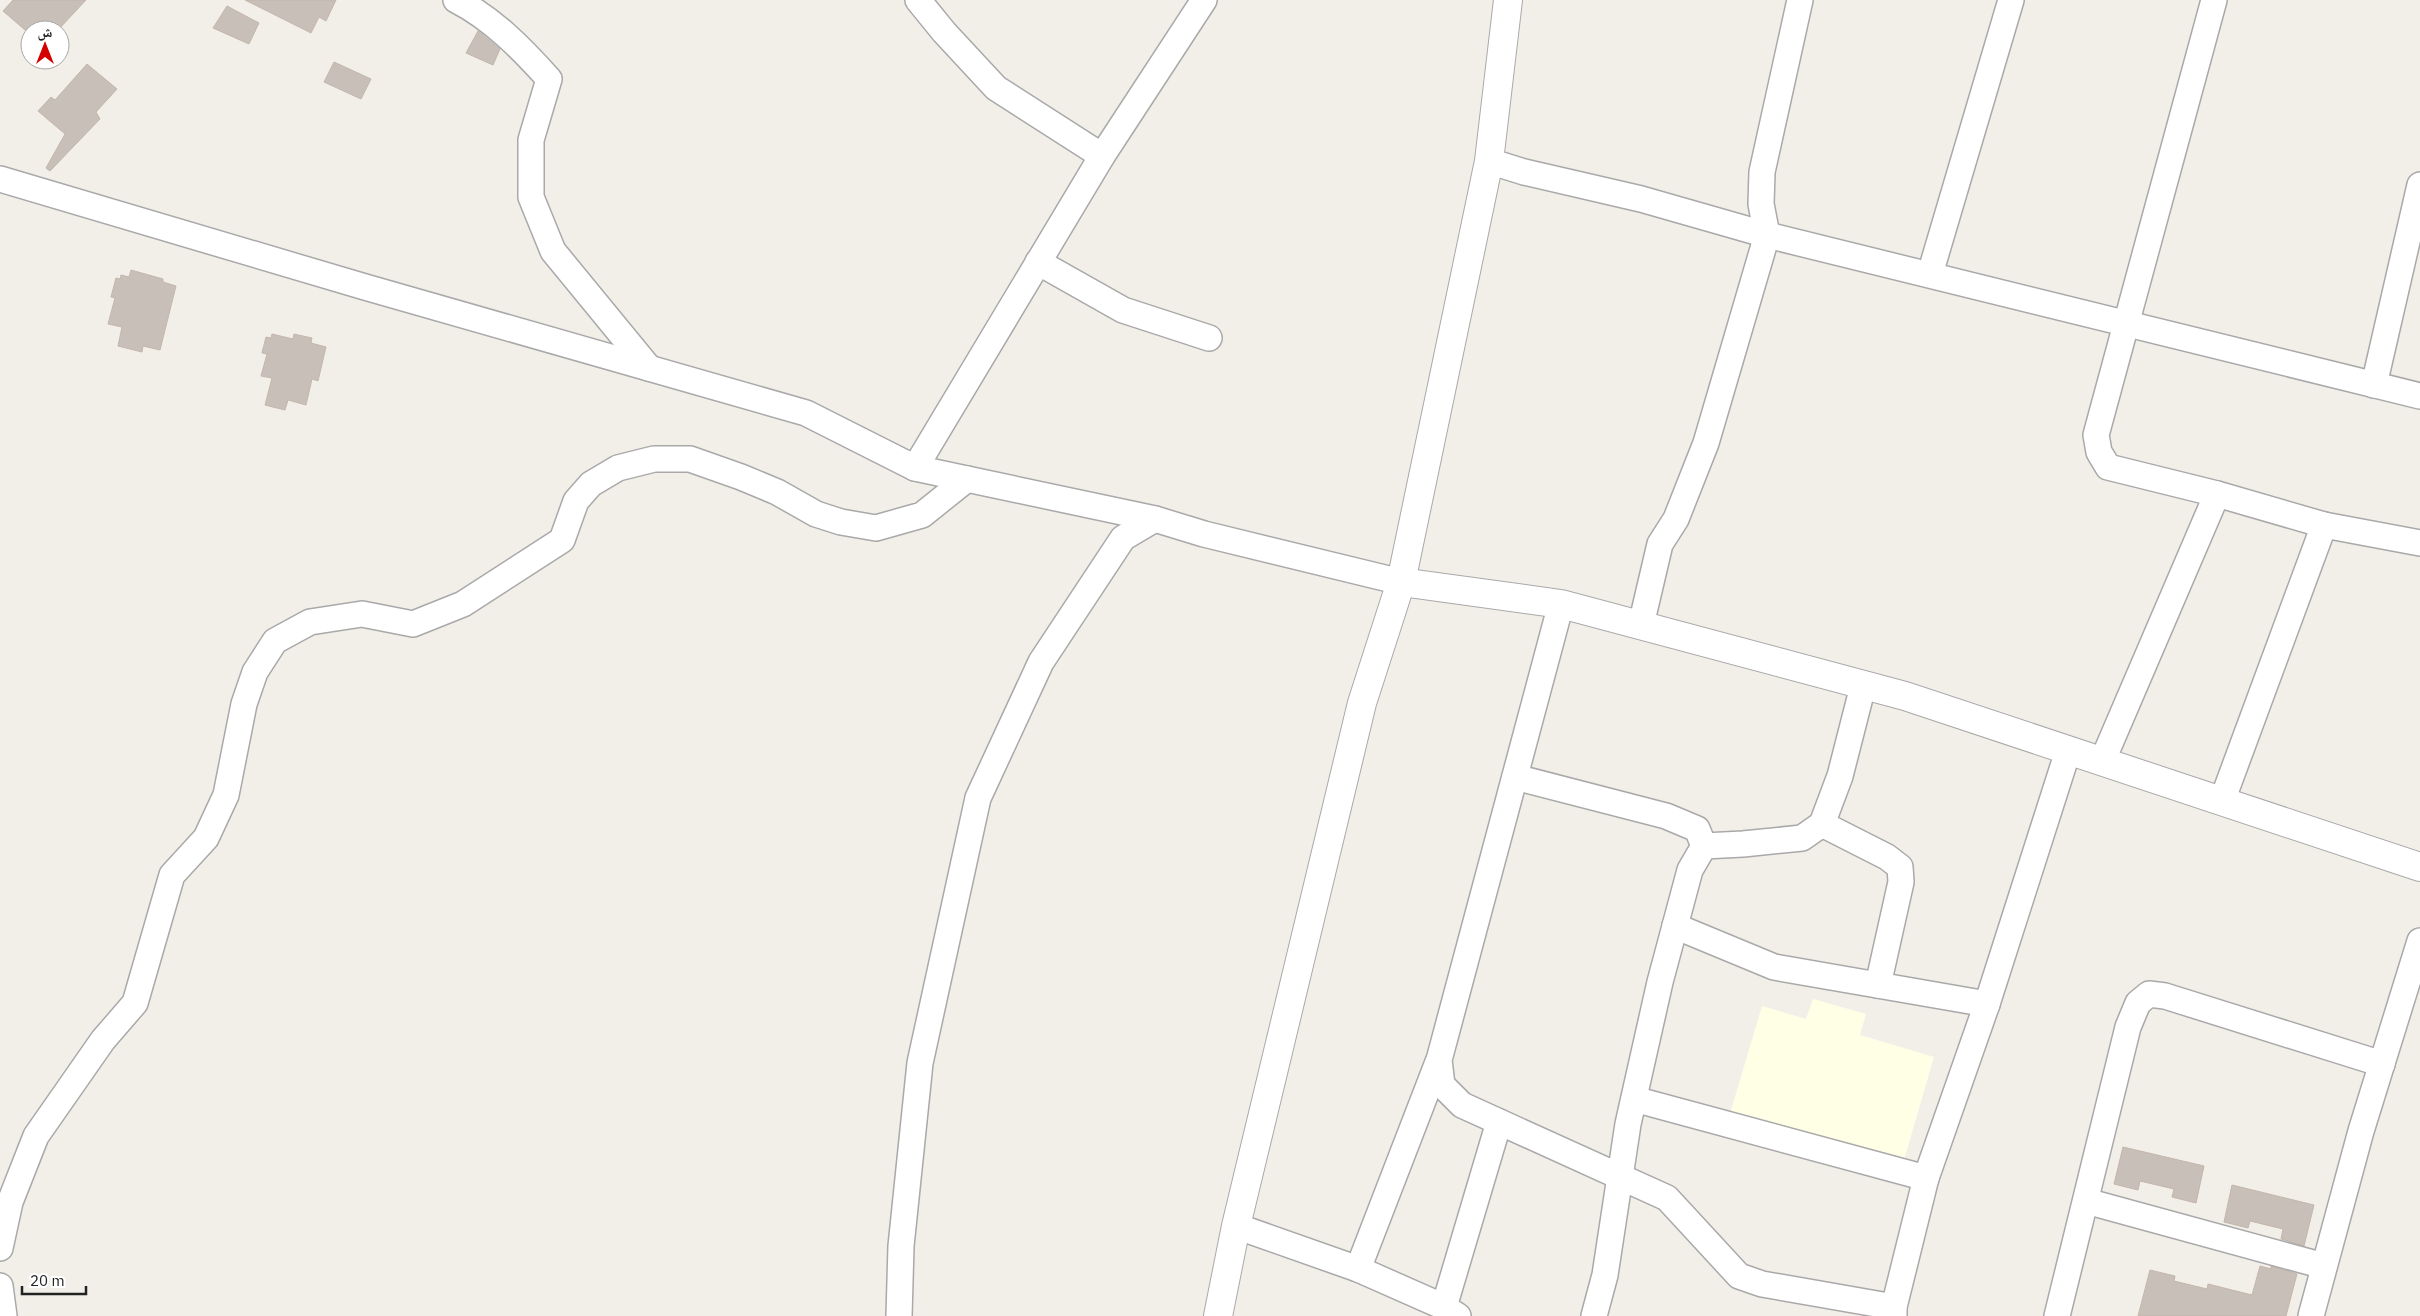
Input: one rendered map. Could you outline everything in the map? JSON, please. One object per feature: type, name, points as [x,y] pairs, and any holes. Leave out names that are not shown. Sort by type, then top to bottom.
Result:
[{"type":"street","points":[[456,0],[479,12],[528,55],[549,79],[530,140],[530,197],[553,250],[649,368]]},
{"type":"street","points":[[918,0],[944,32],[996,88],[1102,156]]},
{"type":"street","points":[[916,468],[1102,156],[1204,0]]},
{"type":"street","points":[[1641,625],[1660,544],[1676,519],[1706,443],[1767,235],[1761,204],[1762,172],[1800,0]]},
{"type":"street","points":[[1930,274],[2011,0]]},
{"type":"street","points":[[2214,0],[2096,435],[2099,452],[2108,467],[2217,494],[2324,525],[2420,543]]},
{"type":"street","points":[[1218,1316],[1236,1226],[1362,703],[1401,582],[1489,160],[1509,2]]},
{"type":"street","points":[[1489,160],[1524,172],[1641,199],[1767,235],[2420,396]]},
{"type":"street","points":[[0,179],[374,290],[806,413],[916,468],[1155,519],[1204,534],[1401,582],[1561,604],[1641,625],[1714,647],[1905,696],[2420,867]]},
{"type":"street","points":[[2374,385],[2420,185]]},
{"type":"street","points":[[1038,262],[1123,310],[1209,338]]},
{"type":"street","points":[[0,1248],[10,1202],[36,1136],[103,1040],[134,1003],[172,875],[206,838],[226,795],[244,704],[255,672],[275,641],[310,622],[362,614],[413,624],[463,604],[562,540],[576,501],[591,484],[618,468],[654,460],[690,460],[741,477],[777,492],[816,514],[840,522],[876,528],[922,515],[967,479]]},
{"type":"street","points":[[2102,762],[2217,494]]},
{"type":"street","points":[[899,1316],[901,1246],[920,1062],[978,798],[1041,662],[1123,538],[1155,519]]},
{"type":"street","points":[[2222,801],[2324,525]]},
{"type":"street","points":[[1358,1269],[1439,1060],[1561,604]]},
{"type":"street","points":[[1704,846],[1802,838],[1822,824],[1840,776],[1863,686]]},
{"type":"street","points":[[1439,1060],[1442,1085],[1462,1105],[1667,1198],[1739,1276],[1762,1284],[1894,1311],[1926,1178],[1987,1004],[2068,751]]},
{"type":"street","points":[[1514,777],[1666,816],[1697,829],[1704,846]]},
{"type":"street","points":[[1822,824],[1887,857],[1900,867],[1901,882],[1878,985]]},
{"type":"street","points":[[1594,1316],[1605,1275],[1634,1099],[1690,870],[1704,846]]},
{"type":"street","points":[[1675,926],[1774,967],[1987,1004]]},
{"type":"street","points":[[2311,1316],[2382,1064],[2420,941]]},
{"type":"street","points":[[2057,1316],[2128,1027],[2138,1003],[2149,994],[2165,996],[2382,1064]]},
{"type":"street","points":[[1634,1099],[1926,1178]]},
{"type":"street","points":[[1236,1226],[1358,1269],[1451,1311],[1499,1122]]},
{"type":"street","points":[[2086,1201],[2324,1266]]},
{"type":"street","points":[[0,1286],[4,1316]]},
{"type":"shaded area","points":[[1813,999],[1866,1014],[1860,1035],[1934,1057],[1902,1167],[1729,1117],[1762,1006],[1806,1019]]},
{"type":"building","points":[[13,0],[86,0],[67,20],[20,20],[20,26],[3,11]]},
{"type":"building","points":[[245,0],[336,0],[326,21],[319,17],[311,33]]},
{"type":"building","points":[[227,6],[259,23],[249,44],[213,28]]},
{"type":"building","points":[[478,31],[500,49],[493,65],[466,53]]},
{"type":"building","points":[[334,62],[371,79],[361,99],[324,82]]},
{"type":"building","points":[[87,64],[117,89],[96,112],[100,119],[50,171],[46,168],[65,134],[38,111],[51,97],[55,100]]},
{"type":"building","points":[[131,270],[163,279],[163,282],[176,286],[160,350],[143,346],[142,352],[118,346],[122,327],[108,324],[115,298],[111,297],[116,278],[120,279],[121,275],[129,277]]},
{"type":"building","points":[[272,334],[293,339],[294,334],[312,338],[311,343],[326,347],[318,381],[312,379],[306,405],[288,400],[285,410],[265,405],[272,378],[261,376],[267,354],[262,353],[266,337],[271,338]]},
{"type":"building","points":[[2123,1147],[2204,1166],[2196,1203],[2172,1197],[2174,1189],[2140,1181],[2138,1190],[2114,1184]]},
{"type":"building","points":[[2232,1185],[2314,1205],[2304,1246],[2281,1239],[2283,1229],[2250,1221],[2248,1228],[2224,1222]]},
{"type":"building","points":[[2260,1266],[2271,1269],[2271,1266],[2297,1274],[2286,1316],[2138,1316],[2150,1270],[2175,1276],[2174,1281],[2207,1289],[2208,1284],[2252,1295]]}]
